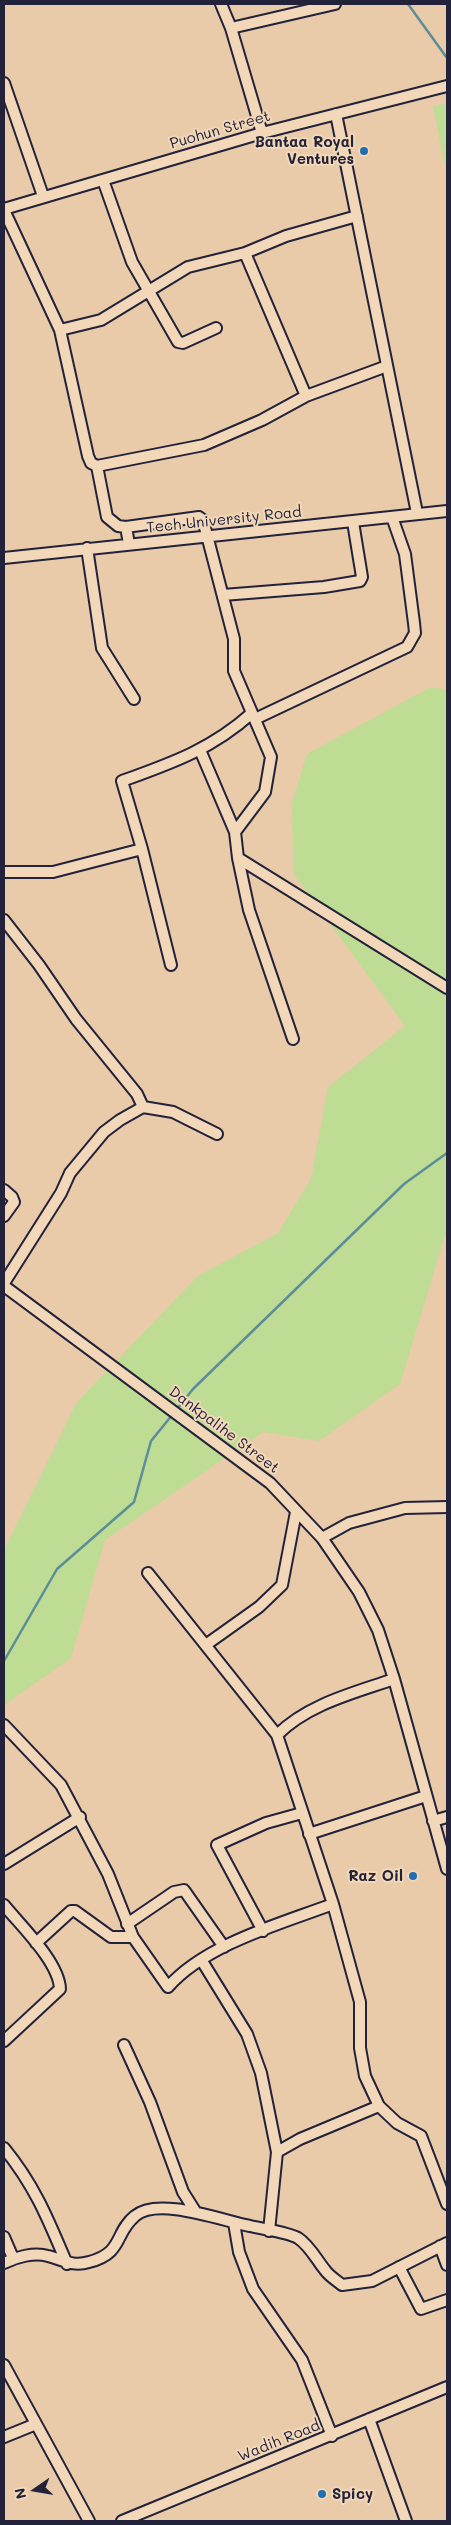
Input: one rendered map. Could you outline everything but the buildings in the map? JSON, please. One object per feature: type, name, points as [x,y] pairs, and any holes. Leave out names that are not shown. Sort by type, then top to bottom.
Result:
[{"type":"street","points":[[221,4],[231,28],[262,133]]},
{"type":"street","points":[[231,28],[335,4]]},
{"type":"street","points":[[4,83],[43,196]]},
{"type":"street","name":"Puohun Street","points":[[4,210],[43,196],[262,133],[447,86]]},
{"type":"street","points":[[336,114],[417,513]]},
{"type":"street","points":[[103,180],[132,262],[147,291],[180,344],[216,328]]},
{"type":"street","points":[[4,210],[60,330],[88,456],[92,463],[97,466],[204,445],[262,420],[306,396],[387,366]]},
{"type":"street","points":[[60,330],[101,320],[188,267],[245,253],[286,236],[357,216]]},
{"type":"street","points":[[245,253],[306,396]]},
{"type":"street","points":[[97,466],[107,518],[118,526],[126,527],[199,517],[204,520],[234,639],[234,671],[271,757],[265,792],[235,832]]},
{"type":"street","name":"Tech University Road","points":[[4,558],[447,511]]},
{"type":"street","points":[[171,966],[142,849],[122,781],[200,750],[230,733],[253,716],[407,647],[415,633],[414,623],[405,554],[392,517]]},
{"type":"street","points":[[223,594],[324,588],[360,581],[362,577],[353,522]]},
{"type":"street","points":[[126,527],[129,544]]},
{"type":"street","points":[[87,548],[102,648],[134,699]]},
{"type":"street","points":[[200,750],[235,832],[238,858],[249,910],[293,1039]]},
{"type":"street","points":[[4,872],[54,872],[142,849]]},
{"type":"street","points":[[238,858],[447,988]]},
{"type":"street","points":[[4,920],[39,965],[76,1020],[137,1094],[144,1107]]},
{"type":"street","points":[[4,1284],[61,1193],[70,1173],[104,1132],[144,1107],[173,1112],[217,1134]]},
{"type":"street","points":[[4,1190],[12,1197],[14,1202],[4,1216]]},
{"type":"street","name":"Dankpalihe Street","points":[[4,1284],[270,1483],[322,1538],[359,1592],[378,1630],[394,1679],[447,1869]]},
{"type":"street","points":[[322,1538],[349,1524],[405,1508],[447,1506]]},
{"type":"street","points":[[206,1644],[259,1607],[282,1585],[296,1512]]},
{"type":"street","points":[[148,1573],[277,1735],[333,1904],[360,2002],[360,2048],[365,2076],[380,2106],[397,2123],[421,2136],[447,2204]]},
{"type":"street","points":[[277,1735],[292,1720],[325,1704],[394,1679]]},
{"type":"street","points":[[4,1725],[61,1785],[80,1817],[108,1874],[133,1937],[168,1987],[181,1973],[224,1947],[333,1904]]},
{"type":"street","points":[[309,1834],[426,1796]]},
{"type":"street","points":[[263,1931],[217,1845],[266,1823],[302,1813]]},
{"type":"street","points":[[4,1864],[80,1817]]},
{"type":"street","points":[[433,1821],[447,1817]]},
{"type":"street","points":[[127,1924],[174,1892],[184,1890],[224,1947]]},
{"type":"street","points":[[4,1905],[36,1943],[55,1972],[60,1990],[4,2041]]},
{"type":"street","points":[[36,1943],[71,1911],[74,1911],[112,1937],[133,1937]]},
{"type":"street","points":[[202,1961],[253,2046],[262,2073],[277,2152],[269,2231]]},
{"type":"street","points":[[124,2045],[150,2102],[183,2192],[195,2211]]},
{"type":"street","points":[[277,2152],[300,2139],[380,2106]]},
{"type":"street","points":[[4,2148],[32,2186],[67,2264]]},
{"type":"street","points":[[4,2237],[8,2261],[47,2256],[67,2264],[88,2263],[107,2254],[117,2246],[123,2232],[136,2215],[152,2209],[195,2211],[234,2223],[297,2237],[310,2250],[326,2272],[342,2285],[372,2281],[444,2244],[447,2265]]},
{"type":"street","points":[[234,2223],[239,2252],[253,2289],[302,2360],[332,2436]]},
{"type":"street","points":[[400,2267],[421,2309],[447,2300]]},
{"type":"street","points":[[4,2365],[89,2521]]},
{"type":"street","name":"Wadih Road","points":[[122,2521],[447,2387]]},
{"type":"street","points":[[370,2419],[406,2521]]},
{"type":"street","points":[[4,2437],[36,2424]]},
{"type":"green space","points":[[447,103],[447,175],[433,107]]},
{"type":"green space","points":[[431,687],[447,690],[447,1229],[400,1384],[319,1441],[263,1432],[105,1540],[71,1658],[4,1705],[4,1550],[77,1402],[198,1276],[278,1233],[311,1179],[328,1087],[405,1026],[293,873],[292,803],[307,754]]},
{"type":"waterway","points":[[408,4],[447,58]]},
{"type":"waterway","points":[[177,1409],[193,1389],[404,1184],[447,1153]]},
{"type":"waterway","points":[[4,1661],[57,1569],[134,1502],[151,1441],[173,1414]]},
{"type":"place","name":"Bantaa Royal Ventures","points":[[364,151]]},
{"type":"place","name":"Raz Oil","points":[[413,1876]]},
{"type":"place","name":"Spicy","points":[[322,2494]]}]
